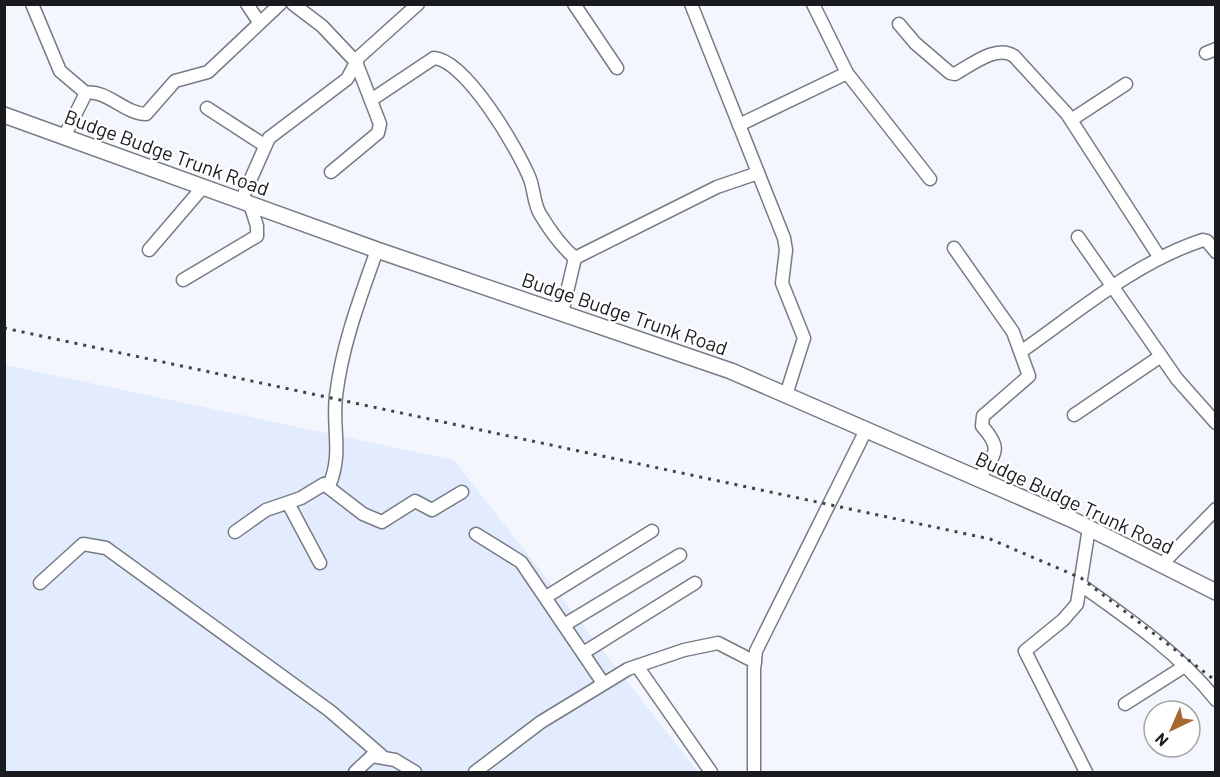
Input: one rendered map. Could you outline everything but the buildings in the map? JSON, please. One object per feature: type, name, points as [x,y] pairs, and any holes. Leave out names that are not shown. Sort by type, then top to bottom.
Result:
[{"type":"main road","name":"Budge Budge Trunk Road","points":[[4,116],[377,250],[731,371],[1089,528],[1215,592]]},
{"type":"street","points":[[32,4],[60,71],[86,93],[97,94],[132,111],[146,114],[175,81],[208,72],[280,4]]},
{"type":"street","points":[[247,4],[259,22]]},
{"type":"street","points":[[293,4],[322,26],[356,62],[380,124],[378,133],[331,172]]},
{"type":"street","points":[[183,280],[256,236],[257,226],[245,202],[264,145],[275,132],[347,79],[363,53],[418,4]]},
{"type":"street","points":[[574,4],[616,68]]},
{"type":"street","points":[[691,4],[784,238],[786,250],[782,283],[804,339],[786,395]]},
{"type":"street","points":[[813,4],[847,73],[930,179]]},
{"type":"street","points":[[899,24],[915,43],[950,73],[955,74],[999,52],[1008,52],[1071,120],[1160,258]]},
{"type":"street","points":[[371,100],[434,58],[445,63],[471,83],[521,160],[541,215],[575,258]]},
{"type":"street","points":[[739,124],[847,73]]},
{"type":"street","points":[[1071,120],[1126,84]]},
{"type":"street","points":[[64,137],[86,93]]},
{"type":"street","points":[[207,108],[264,145]]},
{"type":"street","points":[[575,258],[717,187],[758,173]]},
{"type":"street","points":[[149,250],[204,187]]},
{"type":"street","points":[[1078,237],[1177,379],[1215,423]]},
{"type":"street","points":[[1022,351],[1160,258],[1203,240],[1207,240],[1215,252]]},
{"type":"street","points":[[954,249],[1003,315],[1022,351],[1028,369],[1028,380],[983,416],[981,422],[996,445],[979,479]]},
{"type":"street","points":[[329,486],[337,464],[336,399],[339,377],[351,326],[377,250]]},
{"type":"street","points":[[562,314],[575,258]]},
{"type":"street","points":[[1074,415],[1161,356]]},
{"type":"street","points":[[754,772],[755,662],[764,634],[867,430]]},
{"type":"street","points":[[235,532],[266,510],[288,503],[318,486],[329,486],[363,514],[382,522],[415,501],[432,510],[462,492]]},
{"type":"street","points":[[288,503],[320,563]]},
{"type":"street","points":[[1161,565],[1215,509]]},
{"type":"street","points":[[1086,772],[1025,651],[1074,609],[1081,585],[1089,528]]},
{"type":"street","points":[[546,597],[652,531]]},
{"type":"street","points":[[477,534],[515,556],[546,597],[603,683]]},
{"type":"street","points":[[39,583],[83,544],[106,548],[330,711],[382,756]]},
{"type":"street","points":[[564,625],[680,555]]},
{"type":"street","points":[[583,653],[695,583]]},
{"type":"street","points":[[1081,585],[1117,610],[1185,666],[1215,700]]},
{"type":"street","points":[[475,772],[541,722],[603,683],[637,666],[684,650],[718,643],[755,662]]},
{"type":"street","points":[[637,666],[711,772]]},
{"type":"street","points":[[1125,704],[1185,666]]},
{"type":"street","points":[[355,772],[372,756],[395,760],[415,772]]},
{"type":"shaded area","points":[[5,365],[454,460],[698,772],[5,772]]},
{"type":"railway","points":[[4,328],[990,539],[1081,578],[1216,681]]}]
